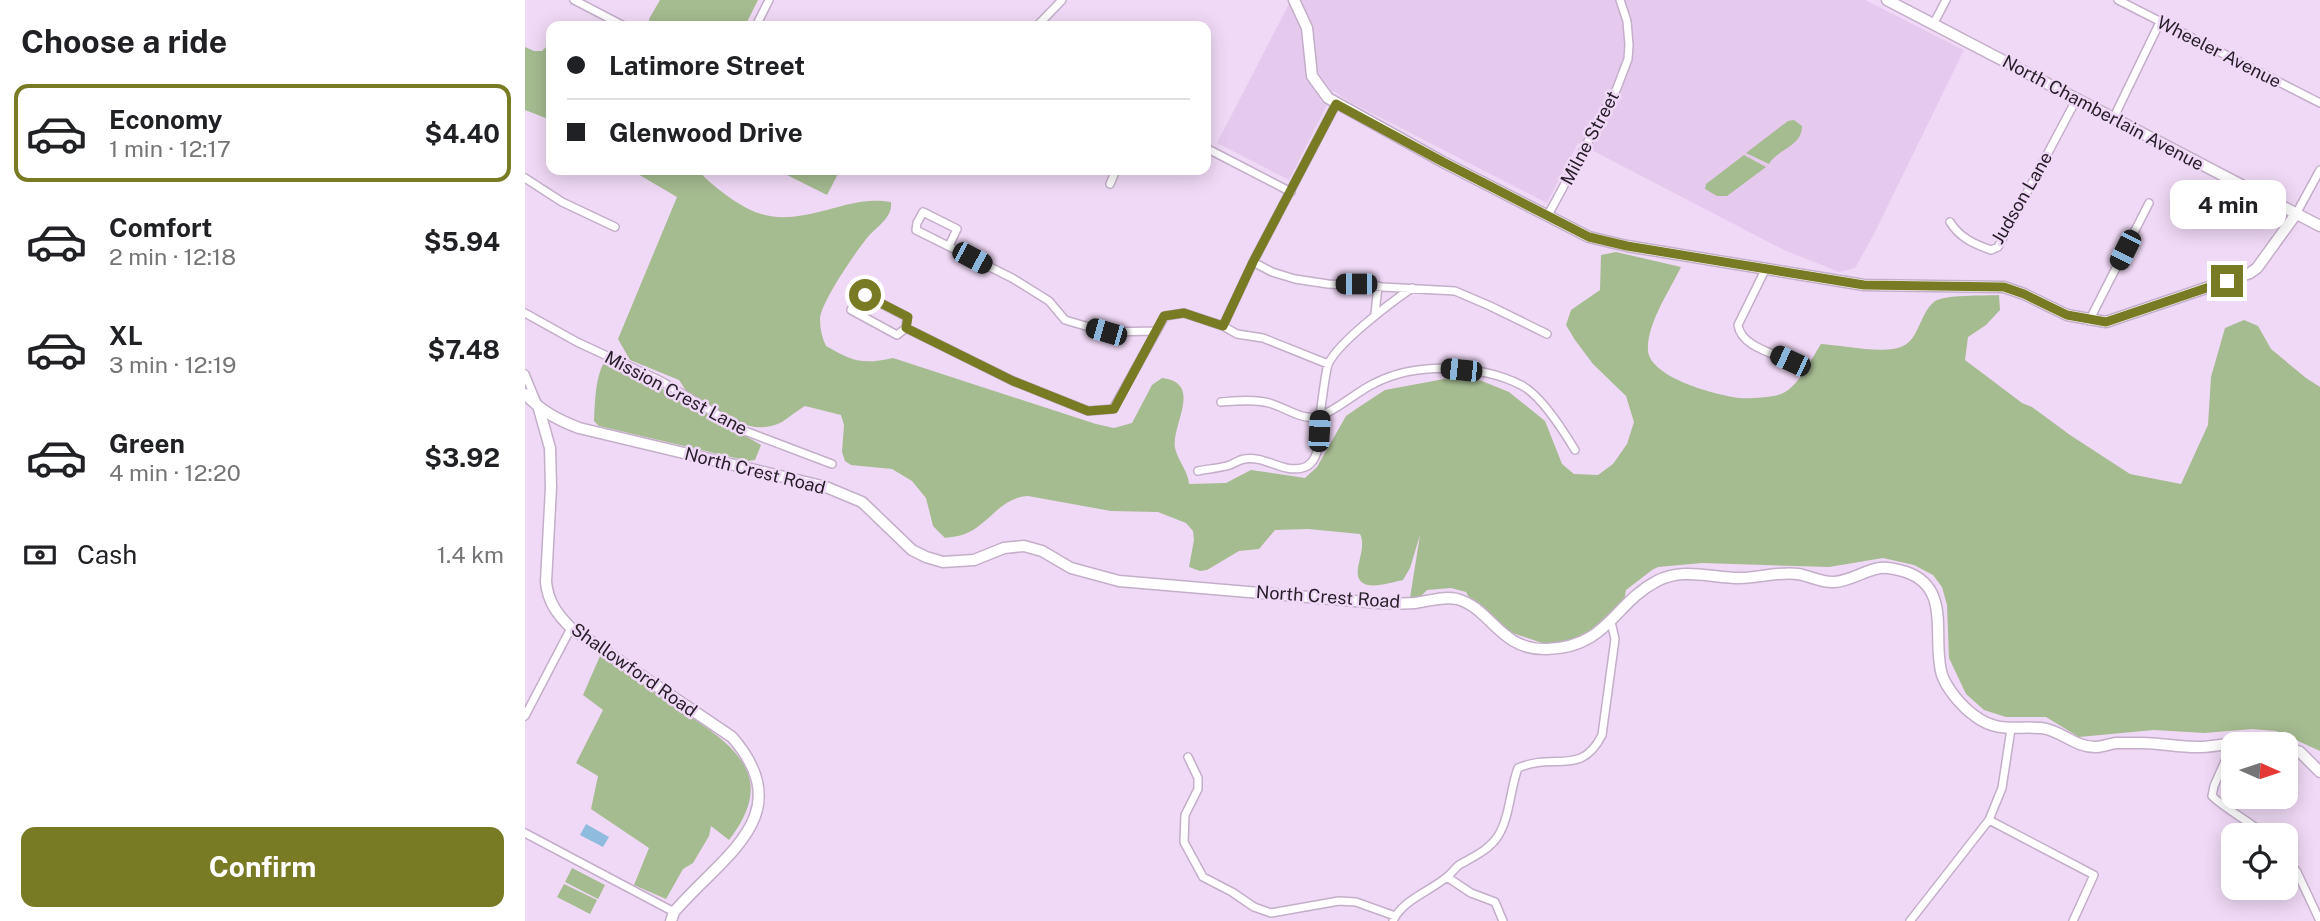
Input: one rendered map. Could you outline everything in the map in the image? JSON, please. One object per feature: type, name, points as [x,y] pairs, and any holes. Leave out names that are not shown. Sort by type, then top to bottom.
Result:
[{"type":"street","points":[[574,0],[614,21]]},
{"type":"street","points":[[758,21],[769,0]]},
{"type":"street","points":[[1042,21],[1062,0]]},
{"type":"street","points":[[1294,0],[1307,28],[1312,76],[1321,90],[1336,104],[1589,237],[1627,246],[1864,285],[2004,287],[2067,315],[2106,322],[2250,273],[2257,268],[2297,214],[2320,170]]},
{"type":"street","name":"Milne Street","points":[[1548,215],[1617,88],[1628,59],[1627,21],[1620,0]]},
{"type":"street","name":"North Chamberlain Avenue","points":[[1887,0],[2320,226]]},
{"type":"street","points":[[1934,23],[1946,0]]},
{"type":"street","name":"Wheeler Avenue","points":[[2118,0],[2320,103]]},
{"type":"street","points":[[2113,119],[2160,22]]},
{"type":"street","name":"Judson Lane","points":[[1950,222],[1956,231],[1971,242],[1991,250],[1998,247],[2076,100]]},
{"type":"street","points":[[1223,326],[1253,262],[1336,104]]},
{"type":"street","points":[[1211,151],[1291,192]]},
{"type":"street","points":[[1109,184],[1114,175]]},
{"type":"street","points":[[525,178],[562,202],[615,227]]},
{"type":"street","points":[[2089,321],[2149,203]]},
{"type":"street","points":[[949,246],[957,229],[923,212],[916,223],[916,230],[1012,278],[1049,301],[1065,320],[1106,332],[1157,331]]},
{"type":"street","points":[[1253,262],[1272,272],[1295,279],[1328,284],[1455,291],[1546,334]]},
{"type":"street","points":[[1766,268],[1738,325],[1739,334],[1790,361]]},
{"type":"street","points":[[1375,315],[1378,285]]},
{"type":"street","points":[[1198,471],[1229,465],[1245,458],[1291,468],[1304,468],[1313,461],[1319,446],[1320,416],[1328,364],[1375,315],[1412,288]]},
{"type":"street","points":[[865,295],[908,317],[906,328],[897,334],[851,310],[859,296],[865,295]]},
{"type":"street","name":"Mission Crest Lane","points":[[525,313],[577,342],[661,381],[745,431],[832,464]]},
{"type":"street","points":[[906,328],[1013,381],[1088,411],[1114,409],[1164,316],[1184,313],[1223,326],[1237,334],[1263,338],[1328,364]]},
{"type":"street","points":[[1221,402],[1245,400],[1268,403],[1306,418],[1320,416],[1375,382],[1403,373],[1441,367],[1482,372],[1523,385],[1556,418],[1575,450]]},
{"type":"street","name":"Shallowford Road","points":[[525,374],[550,448],[551,487],[546,582],[548,596],[556,612],[571,628],[732,737],[755,770],[759,807],[754,823],[742,840],[672,917]]},
{"type":"street","name":"North Crest Road","points":[[525,394],[539,409],[559,421],[579,428],[825,487],[862,502],[912,550],[943,562],[974,559],[1004,548],[1024,546],[1042,551],[1071,568],[1119,581],[1378,603],[1419,603],[1445,598],[1459,600],[1471,606],[1505,636],[1524,647],[1546,650],[1579,645],[1593,637],[1657,581],[1680,574],[1737,578],[1795,574],[1830,583],[1880,568],[1906,573],[1921,581],[1932,593],[1938,617],[1943,677],[1958,701],[1975,716],[1994,726],[2011,729],[2041,728],[2082,746],[2099,747],[2113,743],[2201,747],[2221,744]]},
{"type":"street","points":[[1188,757],[1198,778],[1198,789],[1185,815],[1184,842],[1203,877],[1254,907],[1271,913],[1347,901],[1356,902],[1394,918],[1457,867],[1479,855],[1498,836],[1506,818],[1511,785],[1518,768],[1531,762],[1583,759],[1595,749],[1602,735],[1615,639],[1611,622]]},
{"type":"street","points":[[525,716],[571,628]]},
{"type":"street","points":[[1910,921],[1989,820],[2002,788],[2011,729]]},
{"type":"street","points":[[2298,751],[2320,772]]},
{"type":"street","points":[[2221,770],[2212,796],[2221,804]]},
{"type":"street","points":[[2228,809],[2252,823]]},
{"type":"street","points":[[1989,820],[2094,875],[2073,921]]},
{"type":"street","points":[[525,833],[672,917]]},
{"type":"street","points":[[2298,874],[2320,921]]},
{"type":"street","points":[[1447,877],[1471,892],[1495,902],[1503,921]]},
{"type":"shaded area","points":[[1291,0],[1865,0],[1964,50],[1855,268],[1839,272],[1784,250],[1578,143],[1547,203],[1348,101],[1334,91],[1289,180],[1217,143]]},
{"type":"green space","points":[[660,0],[758,0],[748,21],[649,19]]},
{"type":"green space","points":[[525,47],[542,51],[546,47],[546,118],[525,110]]},
{"type":"green space","points":[[1794,120],[1802,126],[1798,139],[1769,164],[1746,153],[1788,121]]},
{"type":"green space","points":[[1744,155],[1766,167],[1727,196],[1717,196],[1705,189],[1706,184]]},
{"type":"green space","points":[[640,175],[703,175],[739,204],[774,217],[812,214],[866,201],[891,202],[887,218],[867,238],[826,301],[820,319],[826,346],[858,360],[893,358],[1114,428],[1132,423],[1152,385],[1162,378],[1174,382],[1181,388],[1184,396],[1175,448],[1189,484],[1226,483],[1251,470],[1305,478],[1317,467],[1346,416],[1362,405],[1385,390],[1460,376],[1509,392],[1545,421],[1562,464],[1574,474],[1598,475],[1613,464],[1627,444],[1634,422],[1626,396],[1593,364],[1566,325],[1571,310],[1600,290],[1601,255],[1616,252],[1681,267],[1651,330],[1648,351],[1652,361],[1660,369],[1686,384],[1739,398],[1781,394],[1799,379],[1821,344],[1874,350],[1895,349],[1913,338],[1929,307],[1939,299],[1999,295],[2000,310],[1986,325],[1968,337],[1965,360],[2022,403],[2032,407],[2130,474],[2181,484],[2208,425],[2211,377],[2225,328],[2244,320],[2258,326],[2271,349],[2320,387],[2320,751],[2298,741],[2298,732],[2252,729],[2205,733],[2154,730],[2079,737],[2046,717],[2006,717],[1984,710],[1966,694],[1949,658],[1947,605],[1942,587],[1933,575],[1914,565],[1883,558],[1829,567],[1702,563],[1658,567],[1626,590],[1624,602],[1589,633],[1574,641],[1545,644],[1507,631],[1470,599],[1466,592],[1451,588],[1427,590],[1420,597],[1410,598],[1420,535],[1410,568],[1403,580],[1381,585],[1368,585],[1358,577],[1362,549],[1360,534],[1308,529],[1275,530],[1259,549],[1239,551],[1207,570],[1200,571],[1189,567],[1194,540],[1193,531],[1186,523],[1158,512],[1111,511],[1028,496],[1010,501],[975,529],[959,536],[945,538],[933,526],[926,498],[912,481],[892,469],[851,465],[845,461],[842,452],[844,425],[841,415],[805,406],[782,422],[766,427],[734,421],[702,401],[691,398],[679,380],[630,360],[618,339],[677,197]]},
{"type":"green space","points":[[787,175],[837,175],[827,195]]},
{"type":"green space","points":[[605,360],[673,394],[761,445],[755,460],[748,461],[599,426],[594,421],[595,398],[599,374]]},
{"type":"green space","points":[[600,656],[718,736],[744,764],[750,780],[750,797],[743,817],[729,840],[711,826],[709,836],[693,863],[683,869],[666,899],[634,885],[649,848],[591,809],[598,776],[576,763],[603,710],[583,695]]},
{"type":"green space","points":[[572,868],[605,885],[598,899],[565,882]]},
{"type":"green space","points":[[564,884],[597,900],[590,914],[557,897]]},
{"type":"water","points":[[586,824],[609,837],[603,847],[580,835]]},
{"type":"route","points":[[865,295],[908,317],[906,328],[1013,381],[1088,411],[1114,409],[1164,316],[1184,313],[1223,326],[1253,262],[1336,104],[1589,237],[1627,246],[1864,285],[1905,288],[2004,287],[2067,315],[2106,322],[2227,281]]}]
